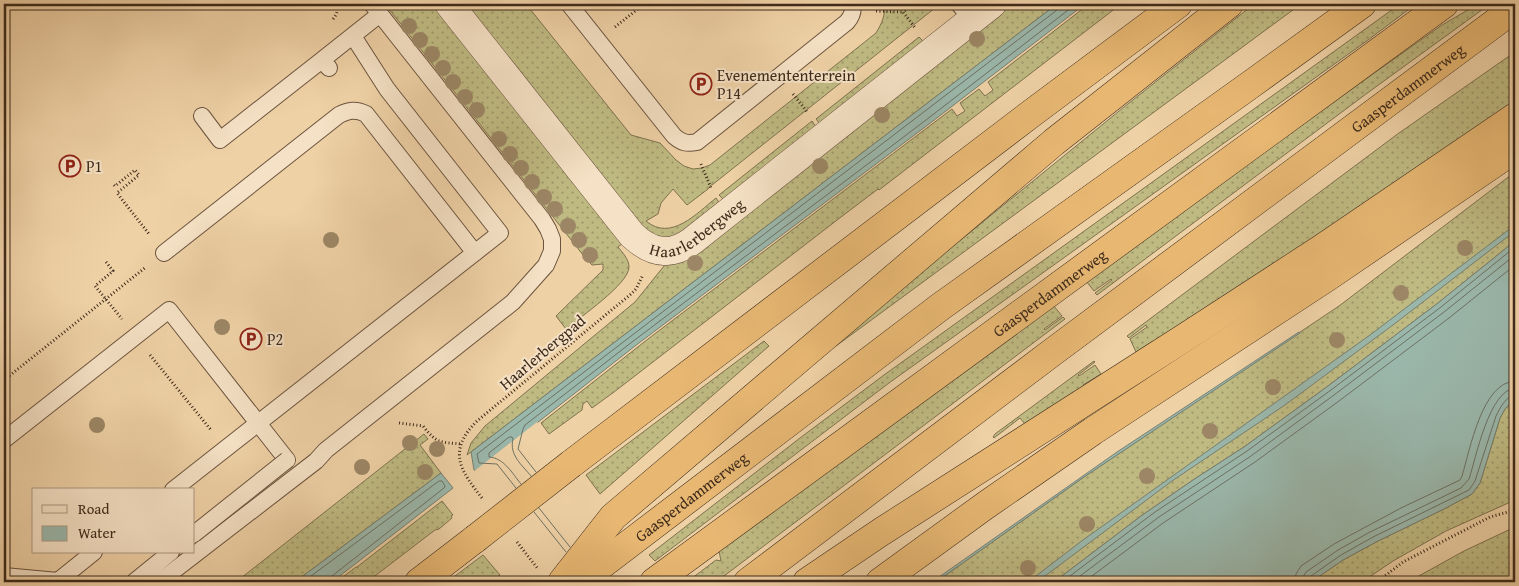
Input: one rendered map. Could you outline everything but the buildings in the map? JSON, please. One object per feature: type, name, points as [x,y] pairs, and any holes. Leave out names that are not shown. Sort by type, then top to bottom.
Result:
[{"type":"highway","points":[[419,582],[571,464],[1178,4]]},
{"type":"highway","points":[[562,582],[613,517],[1054,142],[1229,4]]},
{"type":"highway","name":"Gaasperdammerweg","points":[[579,582],[940,307],[1362,4]]},
{"type":"highway","name":"Gaasperdammerweg","points":[[657,580],[1444,4]]},
{"type":"highway","name":"Gaasperdammerweg","points":[[748,582],[1054,351],[1515,8]]},
{"type":"highway","points":[[807,582],[1313,254],[1515,117]]},
{"type":"highway","points":[[880,582],[1085,437],[1329,276],[1515,149]]},
{"type":"street","name":"Haarlerbergweg","points":[[449,4],[632,236],[642,244],[666,252],[681,248],[692,241],[970,8]]},
{"type":"lane","points":[[569,4],[674,136],[681,142],[688,144],[697,142],[847,22],[852,16],[852,4]]},
{"type":"lane","points":[[159,582],[513,302],[546,265],[552,251],[552,239],[542,220],[376,9],[325,64],[220,140],[202,116]]},
{"type":"lane","points":[[175,488],[500,233],[387,89],[353,36]]},
{"type":"lane","points":[[164,253],[339,115],[352,110],[366,114],[475,253]]},
{"type":"lane","points":[[1440,199],[1515,130]]},
{"type":"lane","points":[[4,440],[169,310],[287,460],[195,533]]},
{"type":"lane","points":[[4,576],[58,580],[91,554]]},
{"type":"lane","points":[[134,582],[167,556]]},
{"type":"path","points":[[598,40],[644,4]]},
{"type":"path","points":[[913,25],[903,12],[914,4]]},
{"type":"path","points":[[4,380],[164,253],[116,193],[139,175],[135,170],[114,185]]},
{"type":"path","name":"Haarlerbergpad","points":[[462,444],[466,435],[477,421],[631,294],[640,281],[654,249]]},
{"type":"path","points":[[106,262],[114,271],[95,286],[124,321]]},
{"type":"path","points":[[147,351],[225,448]]},
{"type":"path","points":[[380,408],[393,422],[423,426],[436,440],[462,444],[460,464],[466,477]]},
{"type":"path","points":[[1377,582],[1403,562],[1490,517],[1515,510]]},
{"type":"shaded area","points":[[385,4],[434,4],[623,243],[618,247],[628,261],[627,274],[613,291],[566,329],[556,316],[603,270],[603,264],[592,265],[587,260]]},
{"type":"shaded area","points":[[464,4],[526,4],[631,135],[660,143],[676,160],[684,166],[693,169],[710,165],[876,33],[883,19],[885,4],[940,4],[687,205],[673,189],[661,203],[658,214],[646,221],[655,227],[674,227],[683,223],[716,198],[720,204],[674,237],[658,238],[645,231]]},
{"type":"shaded area","points":[[1011,4],[1057,4],[467,455],[471,443],[485,426],[635,302],[664,266],[693,256]]},
{"type":"shaded area","points":[[1089,4],[1121,4],[614,392],[592,408],[587,401],[583,404],[582,410],[549,434],[541,423],[648,339],[952,109],[957,116],[965,111],[960,103],[979,89],[985,96],[993,90],[988,82]]},
{"type":"shaded area","points":[[1254,4],[1301,4],[836,346],[834,343],[1124,107]]},
{"type":"shaded area","points":[[1400,4],[1416,4],[889,383],[655,561],[649,555],[884,375]]},
{"type":"shaded area","points":[[1478,4],[1490,4],[1097,295],[1095,293],[1112,280],[1094,291],[1086,281],[1442,25]]},
{"type":"shaded area","points":[[919,37],[924,42],[820,124],[816,119]]},
{"type":"shaded area","points":[[1515,52],[1515,105],[1155,342],[1153,341],[1136,352],[1130,339],[1147,327],[1146,325],[1129,338],[1127,336],[1399,133]]},
{"type":"shaded area","points":[[812,121],[816,127],[724,200],[719,195]]},
{"type":"shaded area","points":[[1515,172],[1515,241],[1438,303],[1328,386],[1244,447],[1141,516],[1054,582],[936,582],[1084,477],[1339,306]]},
{"type":"shaded area","points":[[1053,305],[1062,316],[1044,329],[1063,317],[1065,319],[716,582],[687,582],[716,560],[721,561],[719,551]]},
{"type":"shaded area","points":[[764,341],[769,346],[600,494],[586,475]]},
{"type":"shaded area","points":[[1094,361],[1078,375],[1095,365],[1101,374],[1083,385],[1084,387],[1025,424],[1020,418],[993,437],[995,434]]},
{"type":"shaded area","points":[[1515,398],[1515,500],[1446,531],[1393,561],[1362,582],[1311,582],[1343,560],[1472,494],[1480,483],[1500,418]]},
{"type":"shaded area","points":[[424,434],[428,439],[420,445],[441,473],[295,582],[236,582]]},
{"type":"shaded area","points":[[442,501],[453,515],[439,529],[435,530],[367,582],[336,582],[357,567]]},
{"type":"shaded area","points":[[1515,527],[1515,582],[1408,582],[1464,551]]},
{"type":"shaded area","points":[[483,555],[500,575],[491,582],[447,582]]},
{"type":"water","points":[[1057,4],[1085,4],[635,346],[528,430],[494,468],[474,470],[471,452]]},
{"type":"water","points":[[1515,225],[1515,231],[1285,405],[1172,481],[1037,582],[1028,582],[1083,540],[1370,335]]},
{"type":"water","points":[[1515,241],[1515,398],[1500,418],[1480,483],[1472,494],[1343,560],[1311,582],[1054,582],[1141,516],[1244,447],[1328,386],[1438,303]]},
{"type":"water","points":[[1299,332],[1084,477],[936,582],[932,582],[1117,452]]},
{"type":"water","points":[[441,473],[453,488],[332,582],[295,582]]},
{"type":"pier","points":[[537,422],[539,424],[530,431],[525,447],[631,582],[581,582],[493,471],[476,474],[473,472]]},
{"type":"place","name":"Evenemententerrein P14","points":[[701,84]]},
{"type":"place","name":"P1","points":[[70,166]]},
{"type":"place","name":"P2","points":[[251,339]]}]
